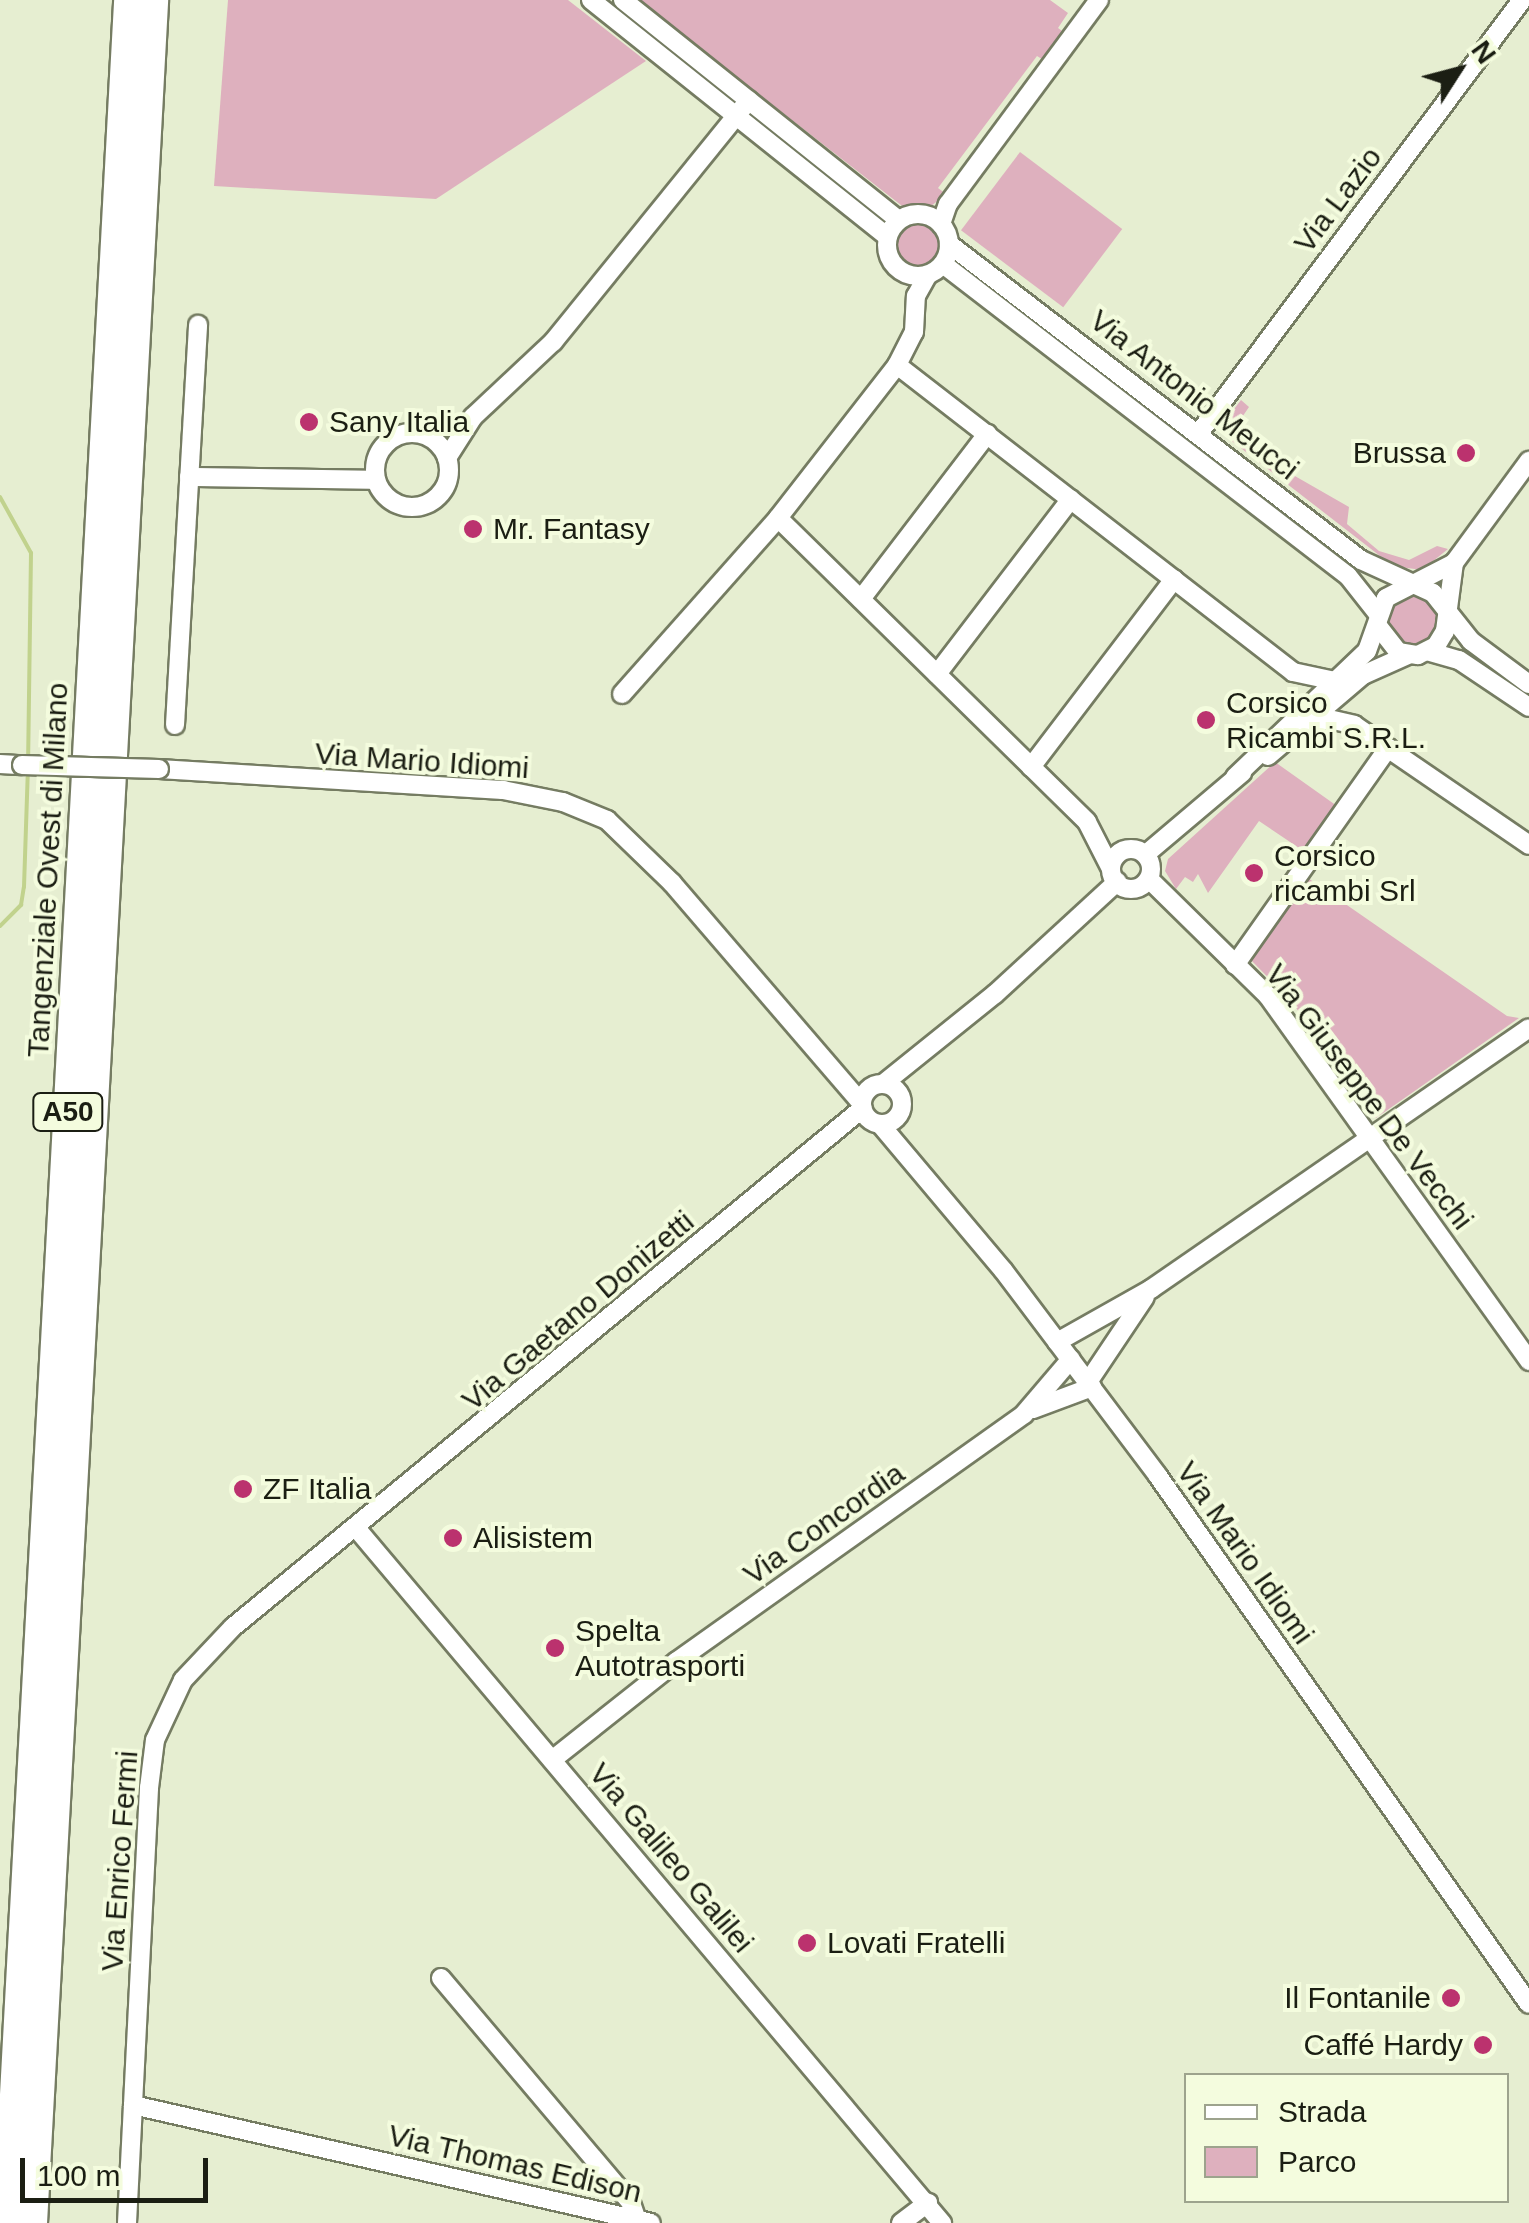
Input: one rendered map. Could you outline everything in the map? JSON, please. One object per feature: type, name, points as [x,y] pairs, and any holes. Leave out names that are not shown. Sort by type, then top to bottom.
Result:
[{"type":"highway","name":"Tangenziale Ovest di Milano","points":[[7,2223],[128,0]]},
{"type":"highway","name":"Tangenziale Ovest di Milano","points":[[33,2223],[154,0]]},
{"type":"street","points":[[590,0],[887,236]]},
{"type":"street","points":[[623,0],[899,220],[935,220]]},
{"type":"street","points":[[935,220],[1099,0]]},
{"type":"street","name":"Via Lazio","points":[[1199,434],[1522,0]]},
{"type":"street","points":[[473,417],[442,433],[400,434],[382,447],[376,480],[392,501],[418,506],[446,486],[448,458],[473,417],[553,342],[750,100]]},
{"type":"street","points":[[899,220],[887,236],[888,256],[900,272],[914,308]]},
{"type":"street","points":[[622,694],[778,518],[898,365],[914,332],[914,308],[926,276],[943,264],[949,244],[935,220]]},
{"type":"street","name":"Via Antonio Meucci","points":[[949,244],[1362,560],[1408,586]]},
{"type":"street","name":"Via Antonio Meucci","points":[[943,264],[1348,576],[1378,620]]},
{"type":"street","points":[[900,272],[926,276]]},
{"type":"street","points":[[176,724],[198,325]]},
{"type":"street","points":[[898,365],[1293,672],[1340,685]]},
{"type":"street","points":[[422,434],[448,458]]},
{"type":"street","points":[[861,599],[987,434]]},
{"type":"street","points":[[1427,652],[1441,639],[1454,563],[1529,462]]},
{"type":"street","points":[[190,477],[376,480]]},
{"type":"street","points":[[937,674],[1071,499]]},
{"type":"street","points":[[778,518],[1088,822],[1139,852],[1149,879],[1138,888],[1114,875],[1088,822]]},
{"type":"street","points":[[878,1086],[912,1065],[1114,875],[1119,853],[1139,852],[1296,732],[1367,651],[1386,598],[1454,563]]},
{"type":"street","points":[[1031,767],[1174,579]]},
{"type":"street","points":[[1408,586],[1433,593],[1470,640],[1529,684]]},
{"type":"street","points":[[1378,620],[1389,647],[1408,655]]},
{"type":"street","points":[[1235,777],[1300,710],[1340,685],[1408,655],[1427,652],[1459,660],[1529,707]]},
{"type":"street","points":[[1293,672],[1300,710]]},
{"type":"street","points":[[1340,685],[1354,724]]},
{"type":"street","points":[[1296,732],[1329,719],[1354,724],[1529,845]]},
{"type":"street","points":[[1235,966],[1388,748]]},
{"type":"street","name":"Via Mario Idiomi","points":[[0,764],[503,790],[563,802],[607,820],[672,883],[875,1116],[1058,1342],[1529,2004]]},
{"type":"street","name":"Via Giuseppe De Vecchi","points":[[1149,879],[1268,996],[1529,1361]]},
{"type":"street","points":[[1058,1342],[1151,1289],[1368,1137],[1526,1038]]},
{"type":"street","points":[[875,1116],[901,1098],[912,1065]]},
{"type":"street","points":[[841,1078],[878,1086],[901,1098]]},
{"type":"street","name":"Via Gaetano Donizetti","points":[[357,1528],[832,1136],[875,1116],[878,1086]]},
{"type":"street","points":[[1024,1414],[1090,1385],[1151,1289]]},
{"type":"street","name":"Via Concordia","points":[[552,1760],[677,1661],[1024,1414],[1071,1360]]},
{"type":"street","name":"Via Galileo Galilei","points":[[357,1528],[942,2223]]},
{"type":"street","name":"Via Enrico Fermi","points":[[127,2223],[149,1788],[165,1712],[222,1637],[357,1528]]},
{"type":"street","points":[[441,1978],[644,2222]]},
{"type":"street","name":"Via Thomas Edison","points":[[134,2105],[644,2222]]},
{"type":"street","points":[[901,2223],[928,2203]]},
{"type":"green space","points":[[228,0],[568,0],[646,61],[436,199],[214,186]]},
{"type":"green space","points":[[638,0],[1050,0],[1068,13],[1058,28],[1065,33],[1045,61],[1037,56],[938,188],[946,194],[930,207],[906,209]]},
{"type":"green space","points":[[1020,152],[1122,229],[1063,307],[961,230]]},
{"type":"green space","points":[[918,224],[933,230],[939,245],[933,260],[918,266],[903,260],[897,245],[903,230]]},
{"type":"green space","points":[[1241,400],[1249,407],[1234,429],[1239,444],[1349,507],[1347,524],[1379,551],[1409,560],[1437,546],[1448,549],[1422,570],[1393,566],[1224,435],[1225,421]]},
{"type":"green space","points":[[1413,593],[1431,601],[1439,619],[1431,637],[1413,645],[1395,637],[1387,619],[1395,601]]},
{"type":"green space","points":[[1275,762],[1337,806],[1305,852],[1259,821],[1208,893],[1198,874],[1193,882],[1185,877],[1176,889],[1165,871],[1168,859]]},
{"type":"green space","points":[[1305,876],[1507,1016],[1519,1018],[1376,1118],[1291,1001],[1249,958]]},
{"type":"waterway","points":[[0,497],[31,553],[28,759]]},
{"type":"waterway","points":[[0,926],[21,905],[28,769]]},
{"type":"place","name":"Sany Italia","points":[[309,422]]},
{"type":"place","name":"Brussa","points":[[1466,453]]},
{"type":"place","name":"Mr. Fantasy","points":[[473,529]]},
{"type":"place","name":"Corsico Ricambi S.R.L.","points":[[1206,720]]},
{"type":"place","name":"Corsico ricambi Srl","points":[[1254,873]]},
{"type":"place","name":"ZF Italia","points":[[243,1489]]},
{"type":"place","name":"Alisistem","points":[[453,1538]]},
{"type":"place","name":"Spelta Autotrasporti","points":[[555,1648]]},
{"type":"place","name":"Lovati Fratelli","points":[[807,1943]]},
{"type":"place","name":"Il Fontanile","points":[[1451,1998]]},
{"type":"place","name":"Caffé Hardy","points":[[1483,2045]]}]
